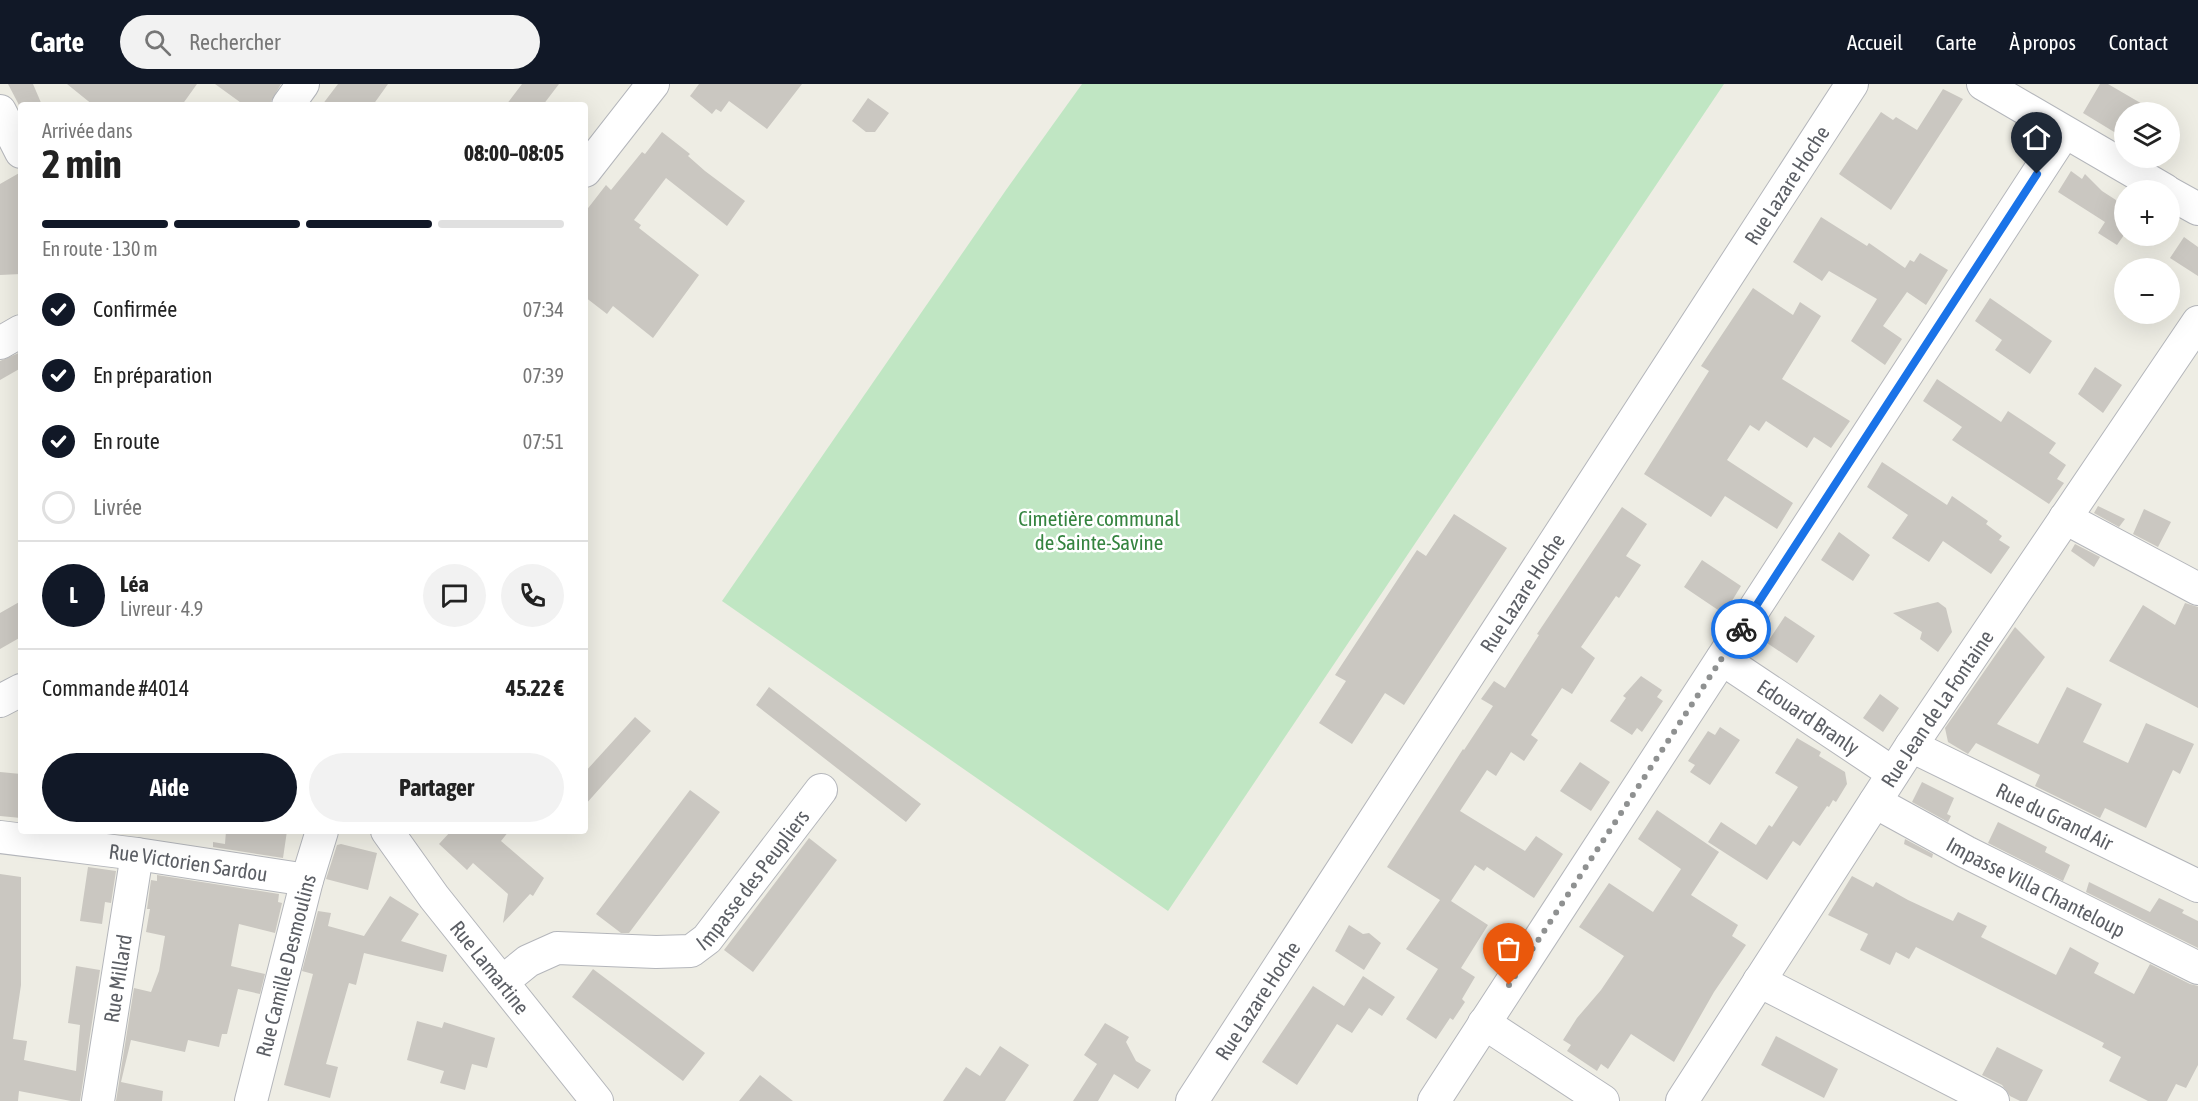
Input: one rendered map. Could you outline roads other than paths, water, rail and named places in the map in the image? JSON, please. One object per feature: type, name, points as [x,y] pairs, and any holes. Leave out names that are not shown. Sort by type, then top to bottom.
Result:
[{"type":"street","points":[[290,102],[303,84]]},
{"type":"street","points":[[588,167],[653,84]]},
{"type":"street","name":"Rue Lazare Hoche","points":[[1192,1101],[1852,84]]},
{"type":"street","points":[[1995,87],[2064,133],[2147,180]]},
{"type":"street","points":[[0,111],[18,146]]},
{"type":"street","points":[[1434,1101],[2064,133]]},
{"type":"street","points":[[2180,199],[2198,209]]},
{"type":"street","name":"Rue Jean de La Fontaine","points":[[1682,1101],[1893,773],[2198,322]]},
{"type":"street","points":[[0,343],[18,334]]},
{"type":"street","points":[[2065,519],[2198,589]]},
{"type":"street","name":"Edouard Branly","points":[[1722,658],[1893,773]]},
{"type":"street","points":[[0,701],[18,692]]},
{"type":"street","name":"Rue du Grand Air","points":[[1911,746],[2198,886]]},
{"type":"street","name":"Impasse des Peupliers","points":[[502,982],[528,961],[557,948],[691,951],[707,939],[821,790]]},
{"type":"street","name":"Impasse Villa Chanteloup","points":[[1875,802],[1966,852],[2198,968]]},
{"type":"street","name":"Rue Camille Desmoulins","points":[[251,1101],[306,880],[321,834]]},
{"type":"street","name":"Rue Lamartine","points":[[389,834],[434,897],[597,1101]]},
{"type":"street","name":"Rue Victorien Sardou","points":[[0,837],[137,854],[306,880]]},
{"type":"street","name":"Rue Millard","points":[[98,1101],[137,854]]},
{"type":"street","points":[[1759,981],[1993,1101]]},
{"type":"street","points":[[1484,1023],[1604,1101]]},
{"type":"park label","name":"Cimetière communal de Sainte-Savine","points":[[1099,530]]}]
